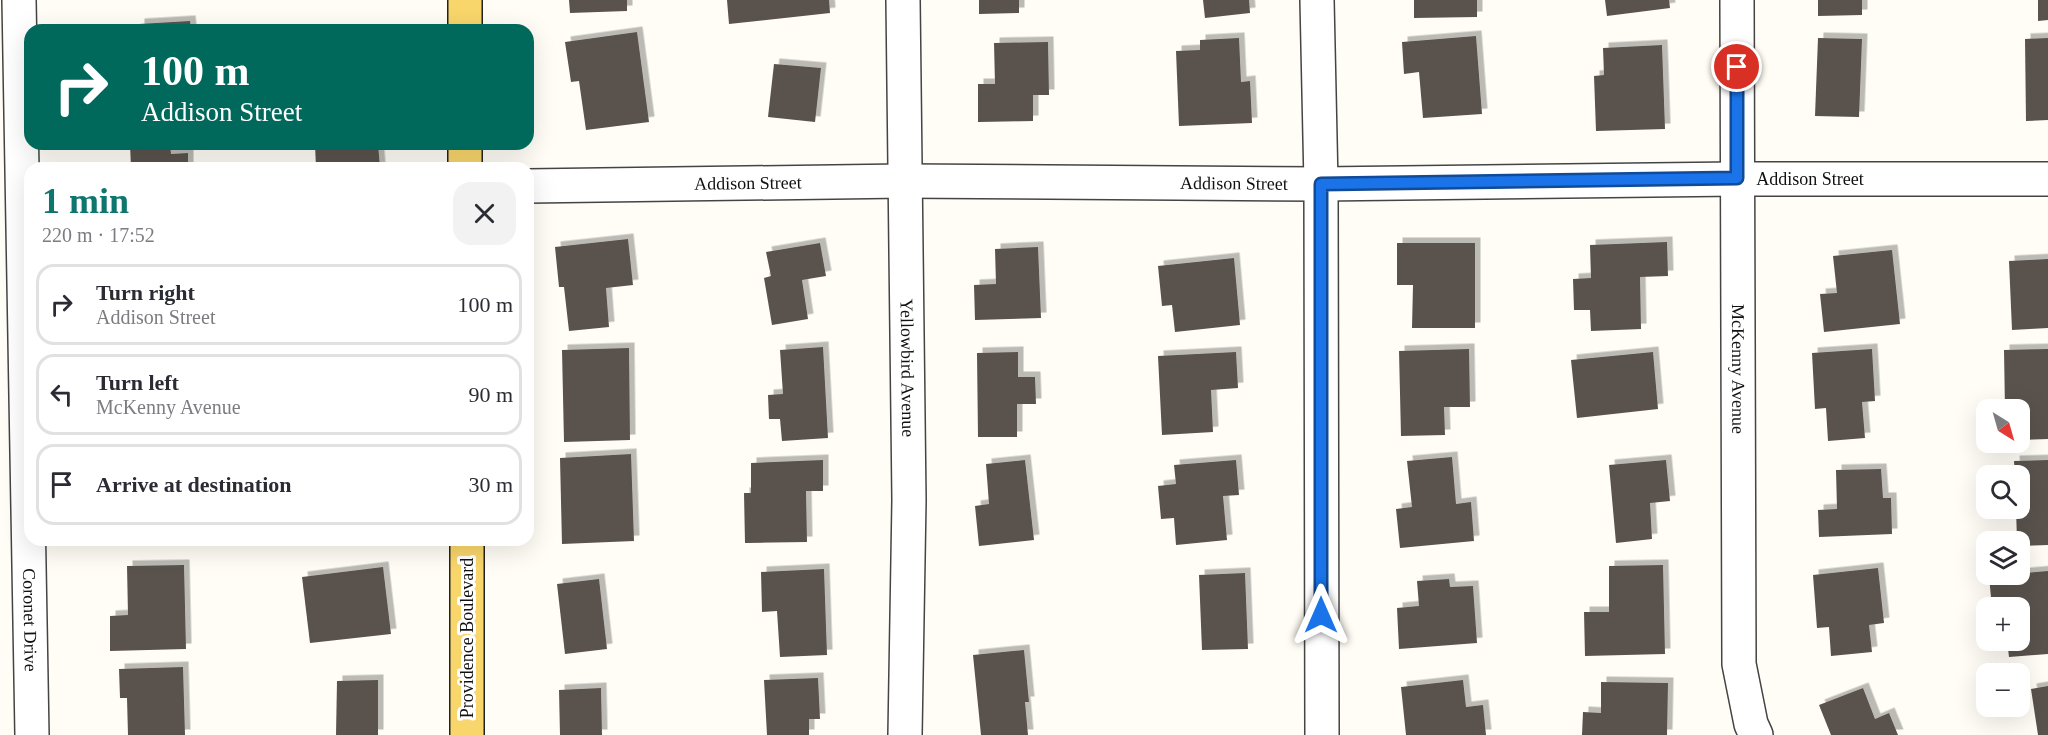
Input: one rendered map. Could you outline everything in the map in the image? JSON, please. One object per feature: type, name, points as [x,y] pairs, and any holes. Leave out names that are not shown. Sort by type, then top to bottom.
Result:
[{"type":"main road","points":[[465,0],[465,24]]},
{"type":"main road","name":"Providence Boulevard","points":[[466,546],[467,735]]},
{"type":"street","name":"Coronet Drive","points":[[19,0],[24,283]]},
{"type":"street","name":"Yellowbird Avenue","points":[[903,0],[909,500],[905,735]]},
{"type":"street","points":[[1317,0],[1321,184],[1322,735]]},
{"type":"street","name":"McKenny Avenue","points":[[1737,0],[1739,664],[1751,724],[1756,735]]},
{"type":"street","name":"Addison Street","points":[[534,186],[904,181],[1321,184],[1737,178],[2048,179]]},
{"type":"street","name":"Coronet Drive","points":[[29,546],[32,735]]},
{"type":"building","points":[[569,0],[627,0],[627,11],[570,13]]},
{"type":"building","points":[[727,0],[829,0],[830,13],[729,24]]},
{"type":"building","points":[[979,0],[1019,0],[1019,13],[979,14]]},
{"type":"building","points":[[1203,0],[1249,0],[1250,13],[1205,18]]},
{"type":"building","points":[[1414,0],[1477,0],[1477,17],[1414,18]]},
{"type":"building","points":[[1605,0],[1669,0],[1670,8],[1607,16]]},
{"type":"building","points":[[1818,0],[1862,0],[1862,15],[1818,16]]},
{"type":"building","points":[[2038,0],[2048,0],[2048,20],[2038,21]]},
{"type":"building","points":[[190,21],[190,24],[139,24]]},
{"type":"building","points":[[637,32],[649,122],[586,130],[579,81],[571,82],[565,42]]},
{"type":"building","points":[[1476,36],[1482,114],[1423,118],[1419,72],[1404,74],[1402,42]]},
{"type":"building","points":[[1239,38],[1241,82],[1250,81],[1252,123],[1179,126],[1176,51],[1200,50],[1200,40]]},
{"type":"building","points":[[1818,38],[1862,39],[1859,117],[1815,116]]},
{"type":"building","points":[[2048,38],[2048,120],[2026,121],[2025,39]]},
{"type":"building","points":[[1048,42],[1049,95],[1033,95],[1033,121],[978,122],[978,84],[995,84],[994,43]]},
{"type":"building","points":[[1662,45],[1665,129],[1596,131],[1594,76],[1604,75],[1603,48]]},
{"type":"building","points":[[774,64],[821,68],[815,122],[768,117]]},
{"type":"building","points":[[130,150],[171,150],[171,154],[188,153],[188,162],[131,162]]},
{"type":"building","points":[[315,150],[378,150],[380,162],[316,162]]},
{"type":"building","points":[[628,239],[633,285],[606,288],[609,327],[569,331],[564,287],[559,287],[555,247]]},
{"type":"building","points":[[1667,242],[1668,276],[1640,277],[1641,329],[1591,331],[1590,310],[1574,310],[1573,279],[1591,278],[1590,245]]},
{"type":"building","points":[[820,243],[826,276],[802,280],[808,319],[772,325],[764,278],[771,276],[766,252]]},
{"type":"building","points":[[1397,243],[1475,243],[1475,328],[1412,328],[1413,285],[1397,285]]},
{"type":"building","points":[[1038,247],[1041,318],[975,320],[974,285],[996,284],[995,249]]},
{"type":"building","points":[[1892,250],[1900,324],[1824,332],[1820,294],[1837,293],[1833,256]]},
{"type":"building","points":[[1234,258],[1240,325],[1175,332],[1172,305],[1162,306],[1158,266]]},
{"type":"building","points":[[2048,259],[2048,328],[2012,330],[2009,261]]},
{"type":"building","points":[[823,347],[828,438],[782,441],[780,419],[769,419],[768,395],[783,394],[780,350]]},
{"type":"building","points":[[629,348],[630,440],[564,442],[562,350]]},
{"type":"building","points":[[1469,349],[1470,407],[1444,407],[1445,435],[1401,436],[1399,351]]},
{"type":"building","points":[[1872,349],[1875,401],[1862,402],[1865,438],[1828,441],[1826,408],[1815,409],[1812,353]]},
{"type":"building","points":[[2048,349],[2048,439],[2030,440],[2030,399],[2005,399],[2004,350]]},
{"type":"building","points":[[1018,352],[1018,377],[1035,377],[1036,404],[1017,404],[1017,437],[978,437],[977,353]]},
{"type":"building","points":[[1236,352],[1238,388],[1211,390],[1213,432],[1162,435],[1158,356]]},
{"type":"building","points":[[1653,352],[1658,409],[1577,418],[1571,360]]},
{"type":"building","points":[[631,454],[634,541],[562,544],[560,458]]},
{"type":"building","points":[[1452,457],[1456,504],[1471,502],[1474,541],[1400,548],[1396,509],[1412,507],[1407,461]]},
{"type":"building","points":[[823,460],[823,491],[806,491],[807,542],[745,543],[744,493],[751,493],[751,463]]},
{"type":"building","points":[[1025,460],[1034,540],[979,546],[975,506],[989,504],[986,464]]},
{"type":"building","points":[[1236,460],[1239,495],[1223,496],[1227,540],[1176,545],[1174,518],[1161,519],[1158,486],[1176,484],[1174,465]]},
{"type":"building","points":[[1666,460],[1670,501],[1650,503],[1652,539],[1616,543],[1609,465]]},
{"type":"building","points":[[2048,460],[2048,545],[2030,546],[2030,531],[2017,531],[2016,519],[2030,519],[2030,465],[2014,465],[2014,461]]},
{"type":"building","points":[[1881,469],[1883,498],[1891,498],[1892,534],[1819,537],[1818,510],[1837,509],[1836,470]]},
{"type":"building","points":[[184,565],[186,649],[110,651],[110,616],[128,615],[127,566]]},
{"type":"building","points":[[1663,565],[1665,654],[1585,656],[1584,612],[1609,612],[1609,566]]},
{"type":"building","points":[[383,567],[391,634],[310,643],[302,577]]},
{"type":"building","points":[[1878,568],[1884,623],[1869,625],[1872,652],[1831,656],[1829,627],[1817,628],[1813,575]]},
{"type":"building","points":[[824,569],[827,655],[780,657],[777,611],[762,612],[761,572]]},
{"type":"building","points":[[2048,571],[2048,654],[2009,657],[2008,651],[2030,651],[2030,597],[1991,597],[1990,585],[2030,585],[2030,573]]},
{"type":"building","points":[[1245,573],[1248,649],[1202,650],[1199,575]]},
{"type":"building","points":[[599,579],[607,649],[565,654],[557,584]]},
{"type":"building","points":[[1449,579],[1450,587],[1473,586],[1477,643],[1399,649],[1397,608],[1419,606],[1417,581]]},
{"type":"building","points":[[1024,650],[1029,702],[1025,702],[1028,735],[981,735],[973,655]]},
{"type":"building","points":[[183,667],[185,735],[128,735],[127,698],[120,698],[119,669]]},
{"type":"building","points":[[818,678],[820,719],[809,719],[809,735],[767,735],[764,680]]},
{"type":"building","points":[[378,680],[378,735],[336,735],[337,681]]},
{"type":"building","points":[[1463,680],[1466,707],[1483,705],[1486,735],[1406,735],[1401,687]]},
{"type":"building","points":[[1601,682],[1668,683],[1667,735],[1582,735],[1583,712],[1601,713]]},
{"type":"building","points":[[2048,686],[2048,735],[2038,735],[2031,689]]},
{"type":"building","points":[[601,688],[602,735],[560,735],[559,690]]},
{"type":"building","points":[[1863,688],[1875,719],[1889,713],[1898,735],[1831,735],[1819,705]]},
{"type":"route","points":[[1321,615],[1321,184],[1737,178],[1737,67]]}]
